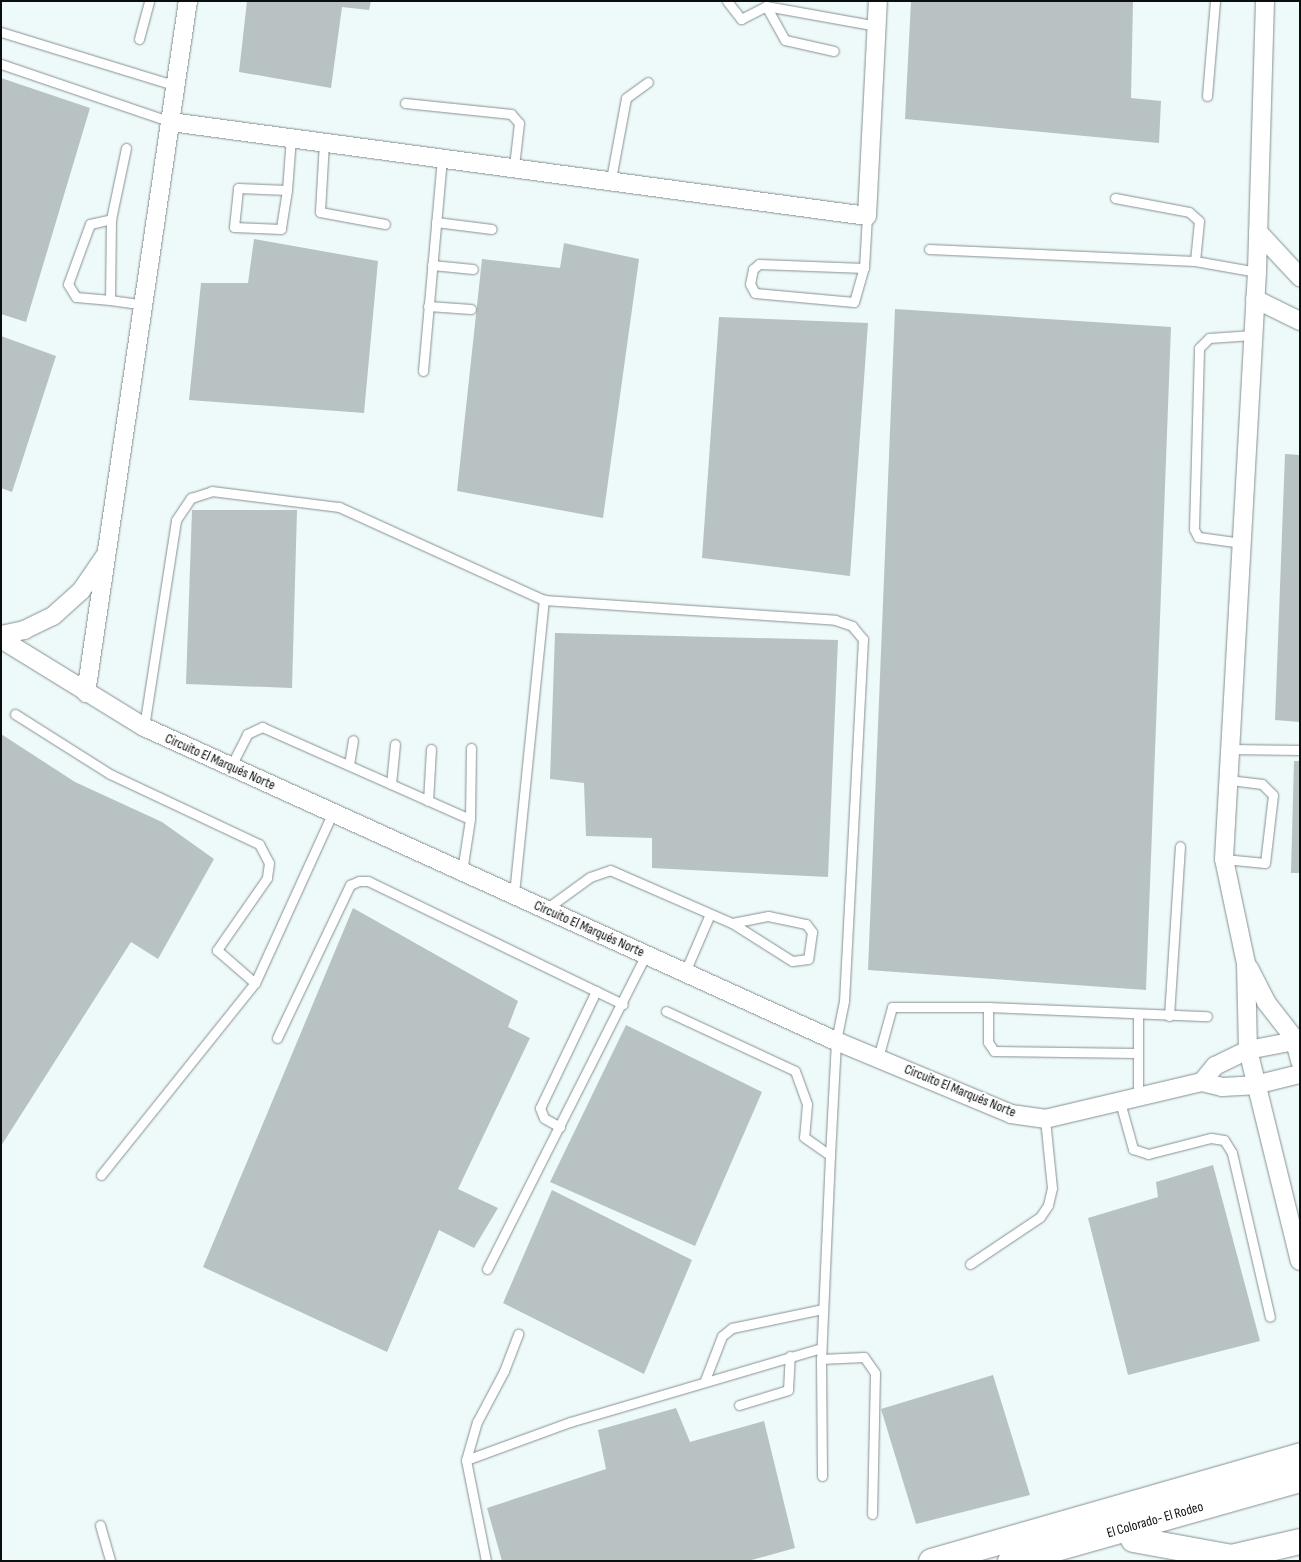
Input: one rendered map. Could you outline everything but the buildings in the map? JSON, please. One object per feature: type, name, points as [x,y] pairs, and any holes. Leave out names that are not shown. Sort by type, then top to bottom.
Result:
[{"type":"main road","points":[[931,1561],[1300,1455]]},
{"type":"main road","name":"El Colorado- El Rodeo","points":[[1010,1561],[1300,1479]]},
{"type":"main road","name":"El Colorado- El Rodeo","points":[[1057,1561],[1133,1539],[1300,1497]]},
{"type":"main road","points":[[1133,1539],[1231,1557],[1300,1542]]},
{"type":"street","points":[[86,693],[188,1]]},
{"type":"street","points":[[171,122],[611,179],[867,216],[878,1]]},
{"type":"street","points":[[1265,1],[1257,272],[1224,859],[1246,963],[1248,1050],[1255,1085],[1300,1261]]},
{"type":"street","points":[[1258,232],[1300,277]]},
{"type":"street","points":[[1255,299],[1300,321]]},
{"type":"street","points":[[1,634],[24,630],[52,616],[81,591],[107,554]]},
{"type":"street","name":"Circuito El Marqués Norte","points":[[1,639],[144,727],[836,1041],[1012,1114],[1045,1120],[1202,1082],[1222,1087],[1255,1085],[1300,1074]]},
{"type":"street","points":[[1246,963],[1266,1002],[1297,1039],[1300,1061]]},
{"type":"street","points":[[1202,1082],[1215,1066],[1248,1050],[1297,1039]]},
{"type":"lane","points":[[139,39],[149,1]]},
{"type":"lane","points":[[727,1],[741,19],[766,6],[877,26]]},
{"type":"lane","points":[[1207,96],[1215,1]]},
{"type":"lane","points":[[766,6],[785,40],[834,51]]},
{"type":"lane","points":[[1,32],[176,86]]},
{"type":"lane","points":[[1,64],[171,122]]},
{"type":"lane","points":[[611,179],[626,98],[648,82]]},
{"type":"lane","points":[[405,103],[511,114],[519,123],[514,166]]},
{"type":"lane","points":[[287,190],[238,188],[234,227],[281,229],[287,190],[291,138]]},
{"type":"lane","points":[[324,142],[320,212],[385,224]]},
{"type":"lane","points":[[110,300],[111,219],[126,148]]},
{"type":"lane","points":[[423,371],[442,157]]},
{"type":"lane","points":[[1115,198],[1194,216],[1199,221],[1195,261]]},
{"type":"lane","points":[[864,268],[759,264],[753,270],[750,284],[755,293],[848,303],[859,296],[864,268],[867,216]]},
{"type":"lane","points":[[111,219],[90,224],[68,284],[76,297],[144,305]]},
{"type":"lane","points":[[436,222],[492,229]]},
{"type":"lane","points":[[929,249],[1195,261],[1257,272]]},
{"type":"lane","points":[[432,265],[473,269]]},
{"type":"lane","points":[[428,306],[471,308]]},
{"type":"lane","points":[[1242,543],[1198,537],[1194,529],[1199,348],[1209,338],[1253,335]]},
{"type":"lane","points":[[144,727],[176,520],[191,498],[212,491],[339,507],[544,600],[834,620],[852,626],[863,639],[844,1001],[836,1041],[822,1309],[822,1476]]},
{"type":"lane","points":[[514,894],[544,600]]},
{"type":"lane","points":[[15,714],[110,774],[259,844],[269,863],[267,878],[217,950],[255,983]]},
{"type":"lane","points":[[231,766],[247,734],[262,726],[470,819]]},
{"type":"lane","points":[[349,765],[353,740]]},
{"type":"lane","points":[[391,784],[395,744]]},
{"type":"lane","points":[[462,871],[470,819],[471,748]]},
{"type":"lane","points":[[428,800],[431,749]]},
{"type":"lane","points":[[1230,749],[1300,750]]},
{"type":"lane","points":[[1224,859],[1265,863],[1273,795],[1262,784],[1228,780]]},
{"type":"lane","points":[[101,1175],[255,983],[333,812]]},
{"type":"lane","points":[[1169,1016],[1180,846]]},
{"type":"lane","points":[[546,909],[590,876],[610,870],[732,923],[792,961],[808,958],[812,932],[806,924],[768,916],[732,923]]},
{"type":"lane","points":[[277,1038],[350,886],[359,881],[368,881],[624,1004]]},
{"type":"lane","points":[[685,972],[710,914]]},
{"type":"lane","points":[[487,1269],[624,1004],[646,954]]},
{"type":"lane","points":[[560,1127],[544,1118],[540,1108],[596,991]]},
{"type":"lane","points":[[878,1058],[892,1007],[988,1007],[1138,1015],[1207,1016]]},
{"type":"lane","points":[[988,1007],[988,1042],[994,1051],[1136,1053]]},
{"type":"lane","points":[[666,1011],[795,1071],[807,1104],[804,1138],[830,1155]]},
{"type":"lane","points":[[1138,1015],[1136,1053],[1138,1098]]},
{"type":"lane","points":[[1120,1102],[1133,1149],[1141,1152],[1148,1154],[1211,1138],[1224,1140],[1232,1153],[1270,1317]]},
{"type":"lane","points":[[970,1264],[1040,1216],[1048,1205],[1052,1188],[1045,1120]]},
{"type":"lane","points":[[705,1380],[722,1336],[732,1328],[822,1309]]},
{"type":"lane","points":[[486,1561],[466,1460],[477,1422],[504,1372],[518,1334]]},
{"type":"lane","points":[[466,1460],[705,1380],[821,1348]]},
{"type":"lane","points":[[739,1405],[788,1390],[790,1356]]},
{"type":"lane","points":[[821,1359],[864,1357],[875,1372],[872,1514]]},
{"type":"lane","points":[[100,1525],[110,1561]]}]
